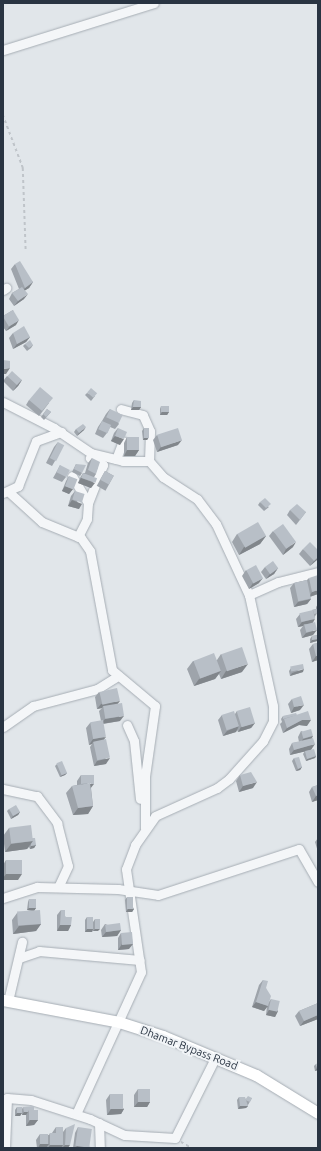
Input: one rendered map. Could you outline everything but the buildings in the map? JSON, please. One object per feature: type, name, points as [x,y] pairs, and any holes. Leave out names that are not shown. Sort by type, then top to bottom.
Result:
[{"type":"main road","name":"Dhamar Bypass Road","points":[[6,1000],[119,1022],[256,1075],[318,1113]]},
{"type":"street","points":[[3,50],[154,3]]},
{"type":"street","points":[[3,402],[61,432],[87,451],[116,459],[149,461]]},
{"type":"street","points":[[76,1114],[138,982],[140,960],[126,869],[145,828],[161,812],[217,788],[229,779],[270,731],[273,706],[249,595],[216,524],[197,499],[163,477],[149,461],[150,431],[146,420],[142,415],[121,409]]},
{"type":"street","points":[[61,432],[36,441],[27,457],[23,478],[7,493],[42,522],[78,537],[90,551],[112,670],[155,706],[145,776],[145,828]]},
{"type":"street","points":[[116,459],[123,442]]},
{"type":"street","points":[[78,537],[87,519],[88,503],[103,465],[88,458],[87,451]]},
{"type":"street","points":[[72,476],[88,503]]},
{"type":"street","points":[[249,595],[278,582],[318,572]]},
{"type":"street","points":[[3,727],[33,706],[96,689],[118,676]]},
{"type":"street","points":[[127,725],[134,741],[145,828]]},
{"type":"street","points":[[3,789],[37,796],[57,823],[68,866],[58,887]]},
{"type":"street","points":[[3,898],[37,887],[130,891],[158,896],[299,849],[318,882]]},
{"type":"street","points":[[6,1000],[19,958],[22,942]]},
{"type":"street","points":[[19,958],[39,951],[140,960]]},
{"type":"street","points":[[5,1148],[5,1099],[31,1100],[76,1114],[125,1135],[175,1138],[215,1058]]},
{"type":"street","points":[[99,1123],[100,1148]]},
{"type":"path","points":[[3,115],[23,168],[26,252]]},
{"type":"path","points":[[175,1138],[192,1148]]}]
